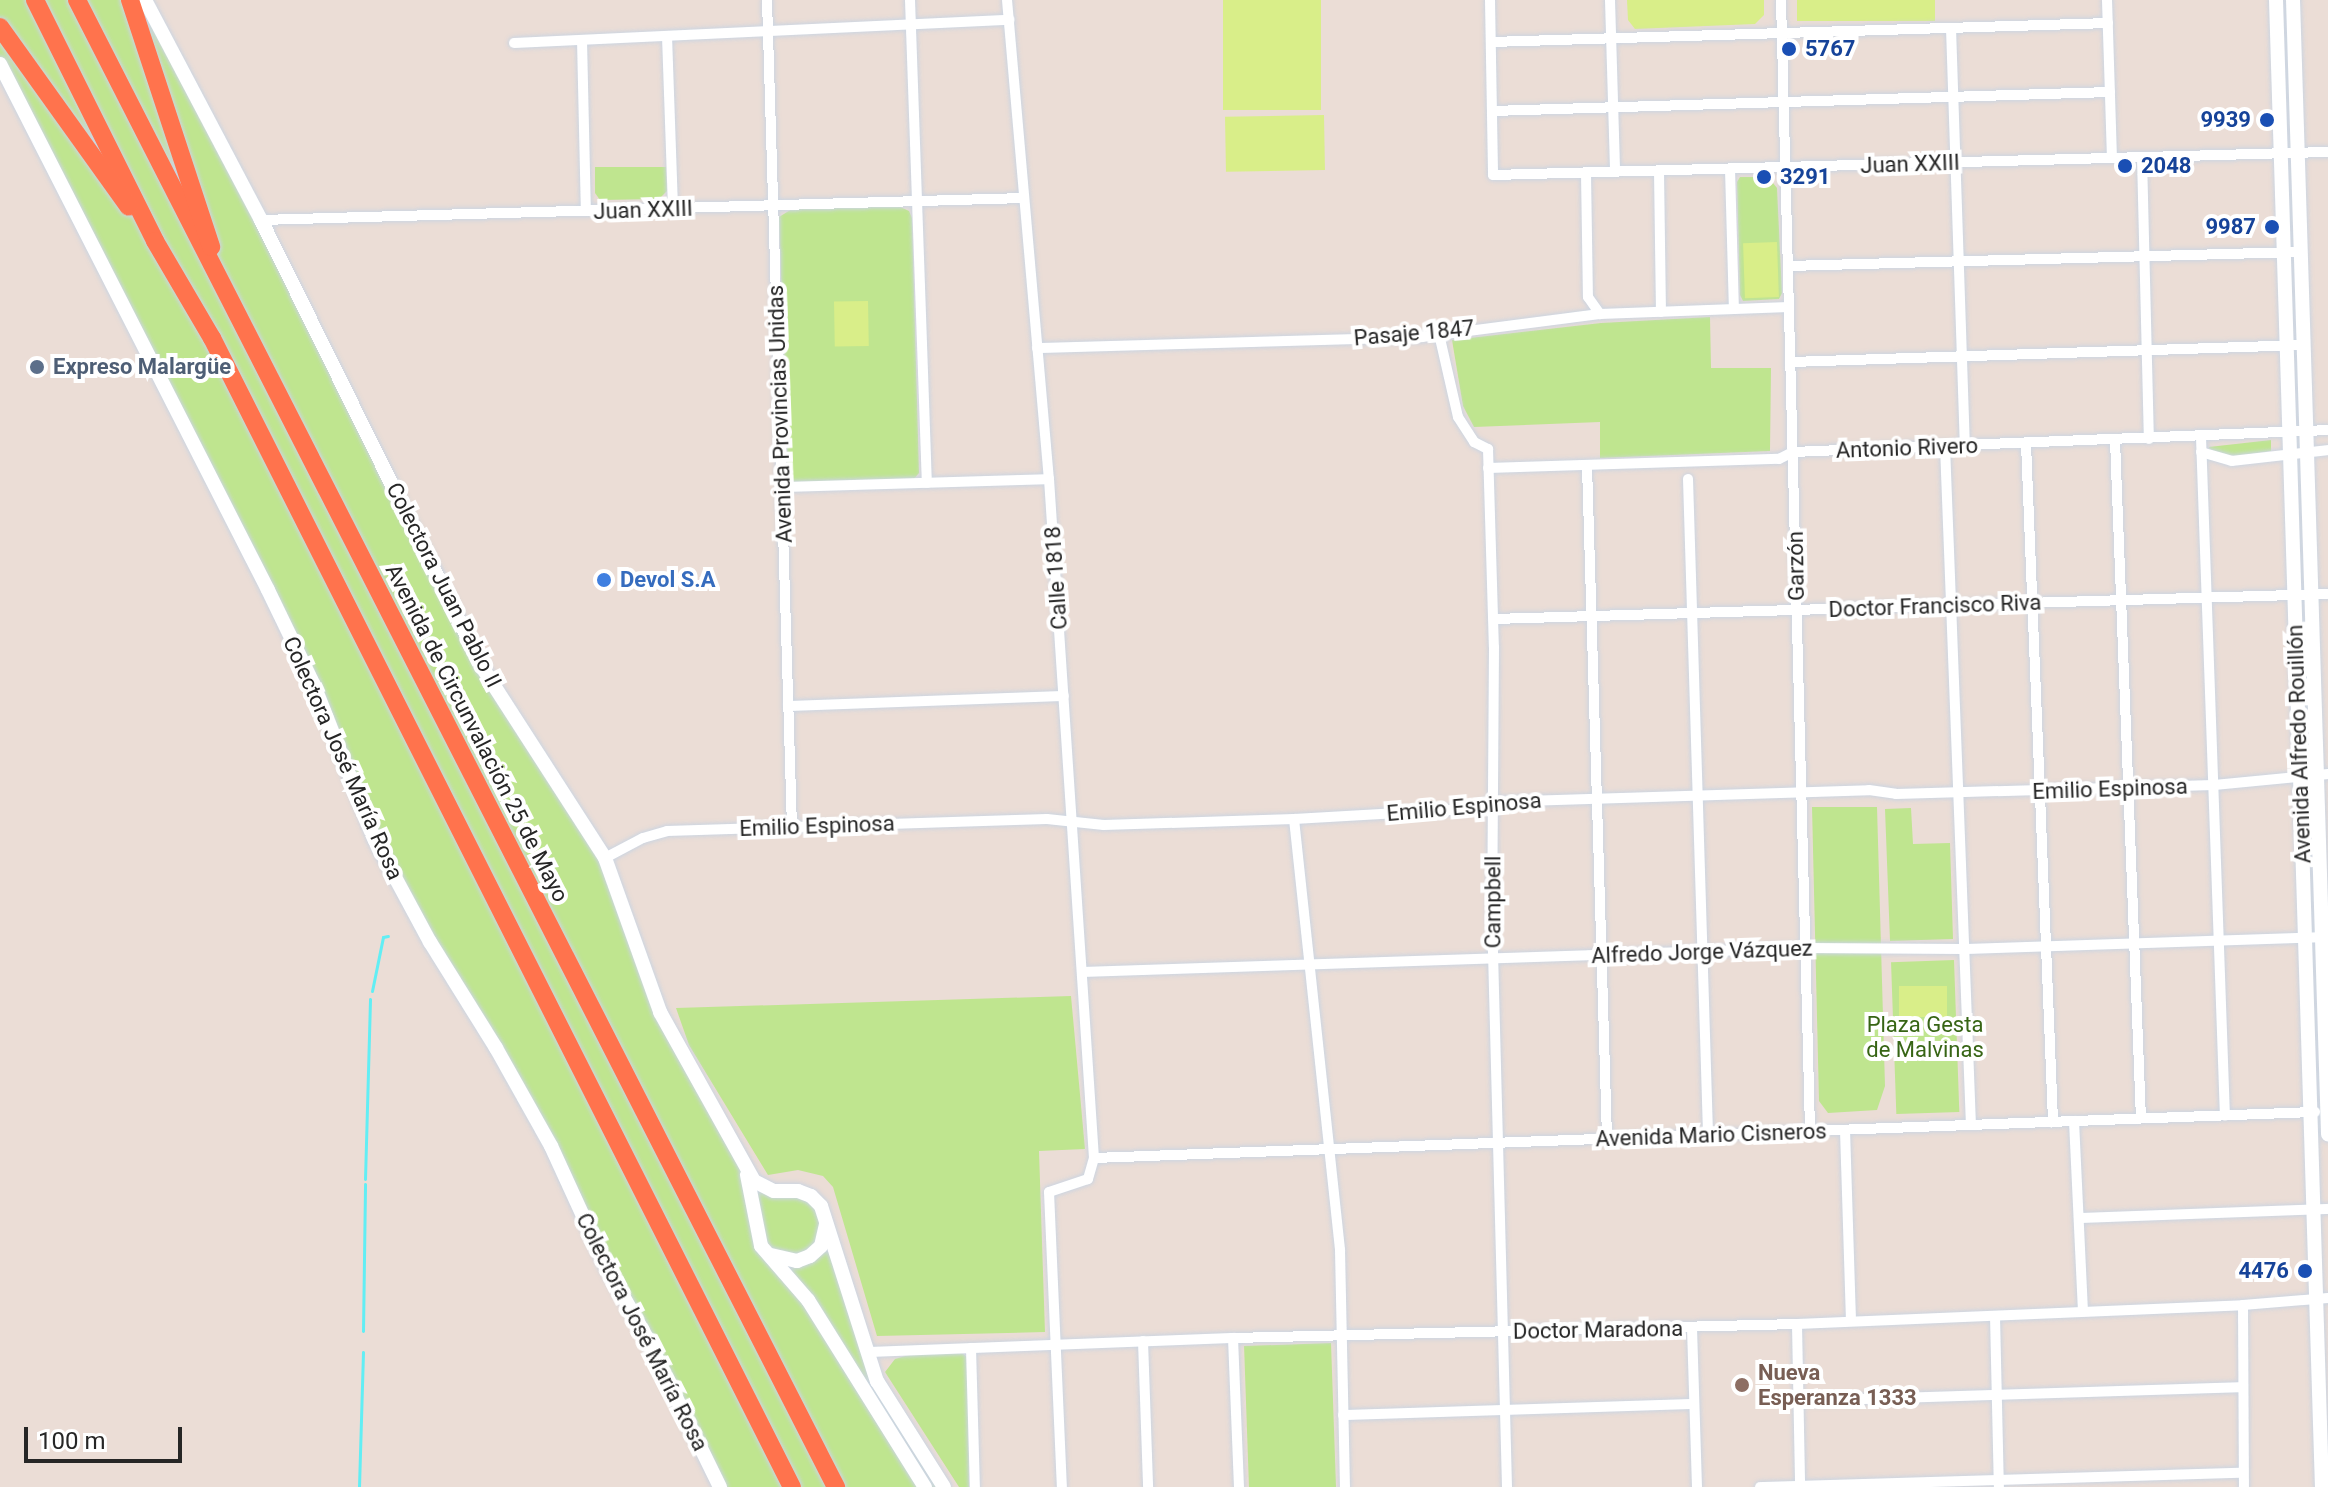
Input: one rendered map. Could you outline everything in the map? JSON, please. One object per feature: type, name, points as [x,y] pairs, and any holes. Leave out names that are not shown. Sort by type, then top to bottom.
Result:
[{"type":"highway","points":[[35,0],[155,241],[219,352],[792,1487]]},
{"type":"highway","name":"Avenida de Circunvalación 25 de Mayo","points":[[77,0],[836,1487]]},
{"type":"highway","points":[[130,0],[226,295]]},
{"type":"highway","points":[[0,27],[155,241]]},
{"type":"main road","name":"Colectora Juan Pablo II","points":[[145,0],[261,220],[482,667],[605,858],[660,1012],[745,1167],[765,1188],[811,1196],[826,1219],[877,1381],[944,1487]]},
{"type":"main road","name":"Avenida Alfredo Rouillón","points":[[2276,0],[2311,1113],[2321,1209],[2322,1487]]},
{"type":"main road","name":"Avenida Alfredo Rouillón","points":[[2293,0],[2312,595],[2323,774],[2322,937],[2328,1134]]},
{"type":"main road","name":"Colectora José María Rosa","points":[[0,64],[314,685],[375,840],[430,942],[496,1048],[551,1146],[606,1266],[647,1338],[720,1487]]},
{"type":"main road","name":"Colectora Juan Pablo II","points":[[745,1167],[761,1246],[808,1300],[925,1487]]},
{"type":"main road","points":[[756,1221],[765,1202],[784,1191]]},
{"type":"main road","points":[[771,1255],[797,1261],[810,1256],[826,1233],[826,1219]]},
{"type":"street","name":"Avenida Provincias Unidas","points":[[767,0],[792,827]]},
{"type":"street","points":[[910,0],[927,483]]},
{"type":"street","name":"Calle 1818","points":[[1007,0],[1049,479],[1094,1158]]},
{"type":"street","points":[[1490,0],[1492,111],[2110,92]]},
{"type":"street","points":[[1610,0],[1615,172]]},
{"type":"street","name":"Garzón","points":[[1781,0],[1810,1131]]},
{"type":"street","points":[[2107,0],[2112,158]]},
{"type":"street","points":[[514,43],[1009,20]]},
{"type":"street","points":[[1491,42],[2108,23]]},
{"type":"street","points":[[1951,28],[1965,446]]},
{"type":"street","points":[[667,36],[673,209]]},
{"type":"street","points":[[582,40],[586,211]]},
{"type":"street","name":"Juan XXIII","points":[[1492,111],[1493,175],[2328,152]]},
{"type":"street","points":[[2142,157],[2149,439]]},
{"type":"street","points":[[1730,169],[1734,309]]},
{"type":"street","points":[[1659,171],[1661,312]]},
{"type":"street","points":[[1586,173],[1588,297],[1600,314]]},
{"type":"street","name":"Juan XXIII","points":[[261,220],[1024,198]]},
{"type":"street","points":[[1788,266],[2300,252]]},
{"type":"street","name":"Pasaje 1847","points":[[1037,348],[1439,334],[1600,314],[1789,307]]},
{"type":"street","name":"Campbell","points":[[1439,334],[1458,417],[1474,442],[1488,449],[1494,619],[1493,959],[1507,1487]]},
{"type":"street","points":[[1791,362],[2303,345]]},
{"type":"street","name":"Antonio Rivero","points":[[1488,468],[1779,459],[1793,452],[2328,430]]},
{"type":"street","points":[[2201,437],[2225,1116]]},
{"type":"street","points":[[2115,440],[2141,1119]]},
{"type":"street","points":[[2026,443],[2053,1122]]},
{"type":"street","points":[[1945,446],[1971,1125]]},
{"type":"street","points":[[2201,452],[2232,461],[2328,450]]},
{"type":"street","points":[[1587,465],[1607,1139]]},
{"type":"street","points":[[782,487],[1049,479]]},
{"type":"street","points":[[1688,479],[1708,1135]]},
{"type":"street","name":"Doctor Francisco Riva","points":[[1494,619],[2328,594]]},
{"type":"street","points":[[788,706],[1064,696]]},
{"type":"street","name":"Emilio Espinosa","points":[[605,858],[643,838],[667,831],[1047,819],[1104,825],[1294,819],[1468,809],[1493,802],[1869,790],[1896,794],[2040,791],[2214,785],[2323,774]]},
{"type":"street","points":[[1294,819],[1340,1250],[1345,1487]]},
{"type":"street","name":"Alfredo Jorge Vázquez","points":[[1082,972],[1805,948],[1964,949],[2322,937]]},
{"type":"street","name":"Avenida Mario Cisneros","points":[[1094,1158],[2328,1112]]},
{"type":"street","points":[[2074,1121],[2083,1311]]},
{"type":"street","points":[[1845,1130],[1851,1321]]},
{"type":"street","points":[[1062,1487],[1049,1192],[1088,1179],[1094,1158]]},
{"type":"street","points":[[2079,1218],[2321,1209]]},
{"type":"street","name":"Doctor Maradona","points":[[868,1352],[1233,1338],[1692,1328],[2243,1305],[2322,1298]]},
{"type":"street","points":[[2243,1305],[2244,1487]]},
{"type":"street","points":[[1995,1316],[1999,1484]]},
{"type":"street","points":[[1797,1324],[1800,1486]]},
{"type":"street","points":[[1692,1328],[1697,1487]]},
{"type":"street","points":[[1233,1338],[1239,1487]]},
{"type":"street","points":[[1143,1341],[1148,1487]]},
{"type":"street","points":[[971,1348],[975,1487]]},
{"type":"street","points":[[1798,1401],[2242,1387]]},
{"type":"street","points":[[1343,1415],[1694,1404]]},
{"type":"street","points":[[1760,1487],[1999,1484],[2243,1473]]},
{"type":"green space","points":[[0,0],[145,0],[482,667],[605,858],[660,1012],[754,1181],[811,1196],[877,1381],[944,1487],[720,1487],[574,1198],[405,898],[314,686],[0,64]]},
{"type":"green space","points":[[1223,0],[1321,0],[1321,110],[1223,110]]},
{"type":"green space","points":[[1627,0],[1764,0],[1764,15],[1755,24],[1635,29],[1628,20]]},
{"type":"green space","points":[[1797,0],[1935,0],[1935,21],[1797,21]]},
{"type":"green space","points":[[1324,115],[1325,170],[1226,172],[1225,117]]},
{"type":"green space","points":[[595,167],[666,167],[667,191],[659,199],[600,200],[595,193]]},
{"type":"green space","points":[[1740,177],[1768,177],[1777,188],[1782,293],[1779,299],[1743,301],[1740,295],[1737,182]]},
{"type":"green space","points":[[898,206],[909,211],[912,218],[919,473],[914,479],[793,483],[788,474],[779,217],[792,209]]},
{"type":"green space","points":[[1777,242],[1779,297],[1745,298],[1743,243]]},
{"type":"green space","points":[[868,301],[869,346],[835,347],[834,302]]},
{"type":"green space","points":[[1710,317],[1711,368],[1771,368],[1770,451],[1600,458],[1600,422],[1474,427],[1463,406],[1452,340],[1601,323]]},
{"type":"green space","points":[[2271,440],[2271,451],[2232,457],[2209,447]]},
{"type":"green space","points":[[1812,807],[1877,807],[1885,1086],[1877,1110],[1828,1113],[1819,1101]]},
{"type":"green space","points":[[1911,808],[1913,844],[1950,843],[1953,939],[1890,941],[1885,809]]},
{"type":"green space","name":"Plaza Gesta de Malvinas","points":[[1954,960],[1959,1112],[1896,1114],[1891,962]]},
{"type":"green space","points":[[1899,986],[1947,986],[1947,1017],[1899,1017]]},
{"type":"green space","points":[[1071,996],[1085,1149],[1039,1151],[1045,1332],[877,1336],[833,1187],[823,1176],[798,1170],[768,1175],[689,1045],[676,1008]]},
{"type":"green space","points":[[1331,1343],[1336,1487],[1249,1487],[1244,1346]]},
{"type":"green space","points":[[962,1353],[968,1358],[969,1487],[959,1487],[885,1372],[895,1359],[912,1354]]},
{"type":"waterway","points":[[372,991],[383,937],[388,936]]},
{"type":"waterway","points":[[365,1179],[370,999]]},
{"type":"waterway","points":[[363,1331],[365,1184]]},
{"type":"waterway","points":[[359,1487],[363,1352]]},
{"type":"place","name":"5767","points":[[1789,49]]},
{"type":"place","name":"9939","points":[[2267,120]]},
{"type":"place","name":"2048","points":[[2125,166]]},
{"type":"place","name":"3291","points":[[1764,177]]},
{"type":"place","name":"9987","points":[[2272,227]]},
{"type":"place","name":"Expreso Malargüe","points":[[37,367]]},
{"type":"place","name":"Devol S.A","points":[[604,580]]},
{"type":"place","name":"4476","points":[[2305,1271]]},
{"type":"place","name":"Nueva Esperanza 1333","points":[[1742,1385]]}]
